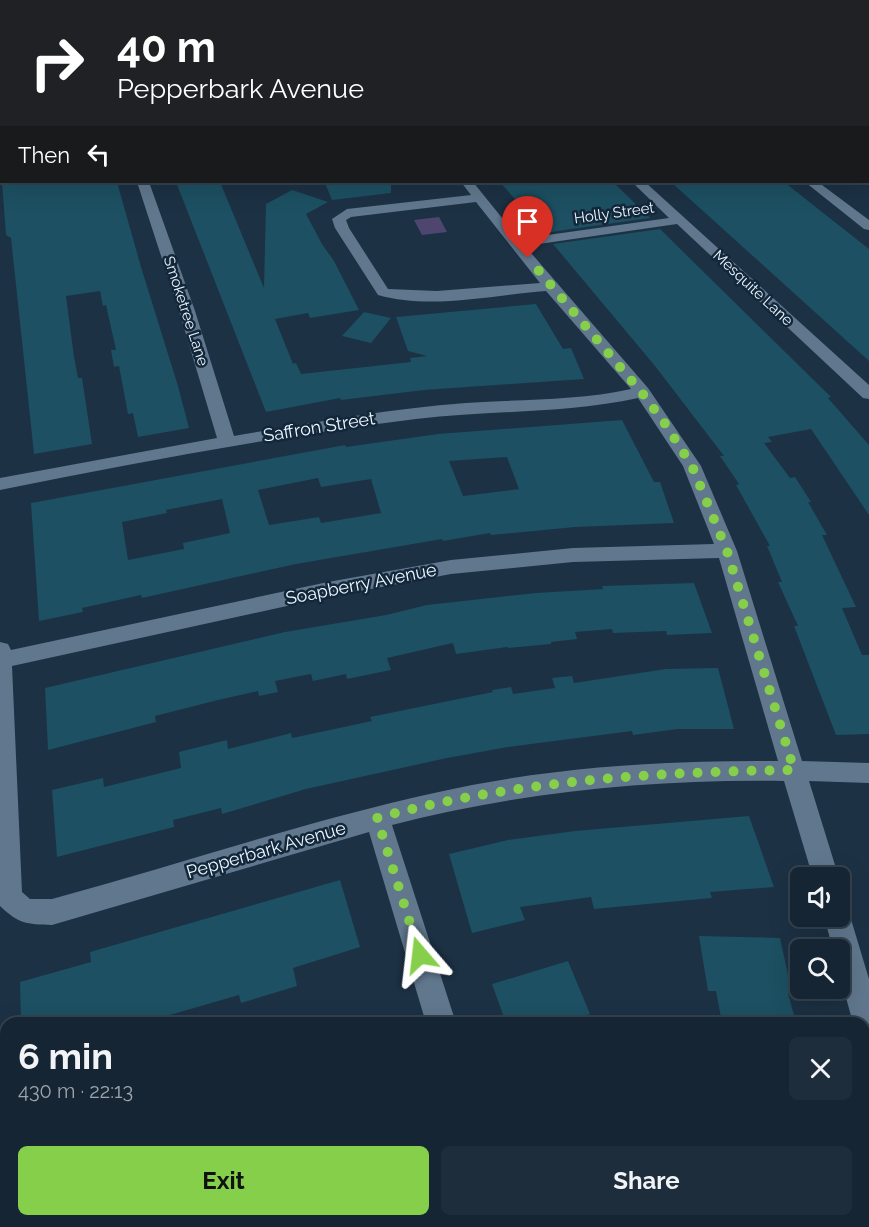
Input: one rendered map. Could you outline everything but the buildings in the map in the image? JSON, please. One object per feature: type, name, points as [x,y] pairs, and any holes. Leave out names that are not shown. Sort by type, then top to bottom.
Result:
[{"type":"street","name":"Smoketree Lane","points":[[143,183],[187,311],[227,442]]},
{"type":"street","points":[[468,183],[550,286],[642,393],[692,466],[727,551],[823,867]]},
{"type":"street","name":"Mesquite Lane","points":[[639,183],[869,394]]},
{"type":"street","points":[[812,183],[869,226]]},
{"type":"street","points":[[480,198],[342,216],[339,219],[342,228],[382,292],[389,296],[550,286]]},
{"type":"street","name":"Holly Street","points":[[517,243],[680,220]]},
{"type":"street","name":"Saffron Street","points":[[0,484],[110,462],[397,416],[517,404],[605,400],[642,393]]},
{"type":"street","name":"Soapberry Avenue","points":[[1,660],[337,587],[438,570],[542,557],[622,552],[727,551]]},
{"type":"street","points":[[0,650],[1,660]]},
{"type":"street","name":"Pepperbark Avenue","points":[[1,660],[9,897],[24,911],[52,912],[413,808],[496,792],[580,780],[672,772],[794,770],[869,773]]},
{"type":"street","points":[[377,818],[439,1017]]},
{"type":"street","points":[[840,927],[866,1017]]},
{"type":"shaded area","points":[[439,217],[447,232],[422,235],[414,220]]},
{"type":"route","points":[[420,955],[377,818],[413,808],[496,792],[580,780],[672,772],[794,770],[727,551],[692,466],[642,393],[528,258]]}]
